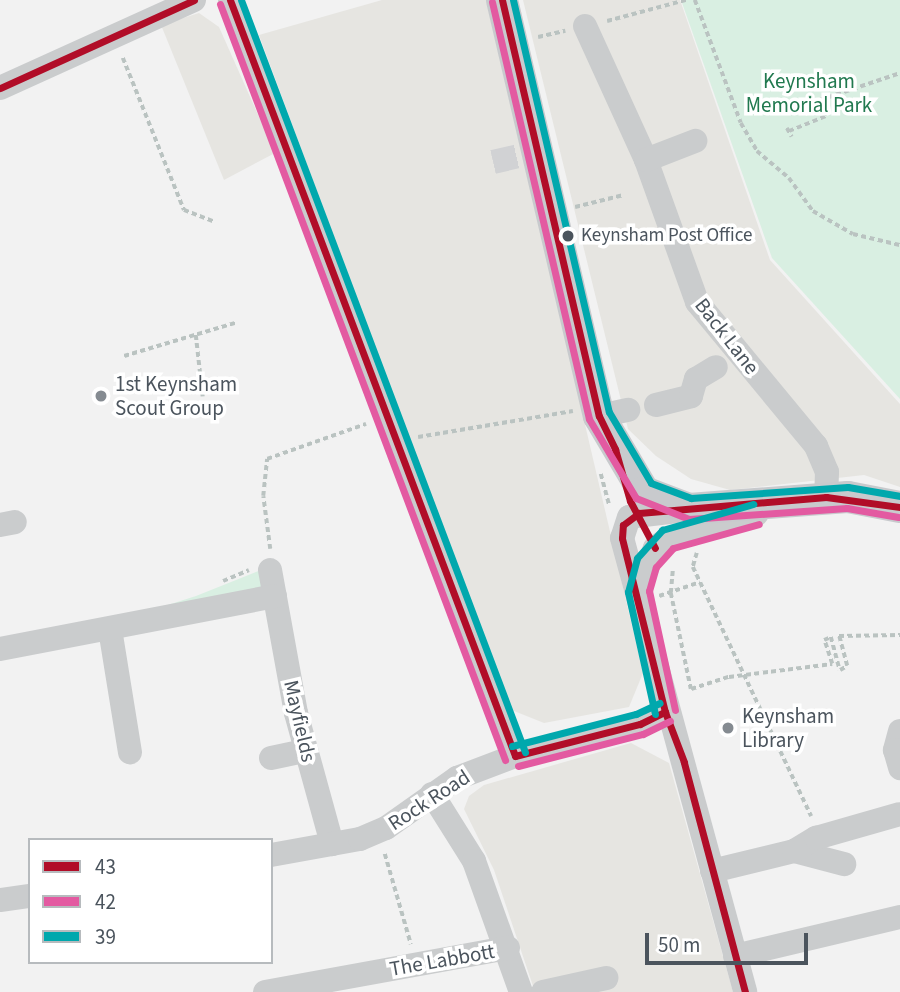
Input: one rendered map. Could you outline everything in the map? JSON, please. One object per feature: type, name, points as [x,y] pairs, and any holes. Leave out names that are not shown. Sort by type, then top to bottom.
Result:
[{"type":"main road","points":[[502,0],[528,154],[550,213],[608,411],[615,449],[644,492],[689,509],[817,498],[900,507]]},
{"type":"street","points":[[0,88],[194,0]]},
{"type":"street","points":[[230,0],[515,755]]},
{"type":"street","name":"Back Lane","points":[[585,26],[646,160],[697,302],[816,446],[827,472],[817,498]]},
{"type":"street","points":[[646,160],[695,141]]},
{"type":"street","points":[[656,405],[694,403],[696,379],[716,366]]},
{"type":"street","points":[[615,449],[622,480],[655,548]]},
{"type":"street","points":[[639,595],[655,548],[681,533],[817,498]]},
{"type":"street","points":[[689,509],[639,513],[623,525],[622,538],[639,595],[663,703],[684,762],[745,992]]},
{"type":"street","name":"Mayfields","points":[[270,570],[305,751],[332,844]]},
{"type":"street","points":[[0,649],[275,596]]},
{"type":"street","points":[[110,629],[130,751]]},
{"type":"street","name":"Rock Road","points":[[273,855],[378,832],[457,778],[515,755],[640,724],[663,703]]},
{"type":"street","points":[[900,731],[895,750],[900,768]]},
{"type":"street","points":[[271,758],[305,751]]},
{"type":"street","points":[[432,794],[474,861],[508,948],[521,992]]},
{"type":"street","points":[[712,872],[794,851],[821,837],[900,814]]},
{"type":"street","points":[[794,851],[844,864]]},
{"type":"street","points":[[0,900],[28,896]]},
{"type":"street","points":[[735,956],[900,917]]},
{"type":"street","name":"The Labbott","points":[[265,992],[294,990],[508,948]]},
{"type":"street","points":[[543,992],[606,978]]},
{"type":"path","points":[[695,0],[741,123],[757,151],[789,178],[813,211],[853,234],[900,245]]},
{"type":"path","points":[[114,37],[184,210],[215,222]]},
{"type":"path","points":[[792,137],[788,129],[826,116],[820,100],[900,73]]},
{"type":"path","points":[[550,213],[624,195]]},
{"type":"path","points":[[124,356],[235,323]]},
{"type":"path","points":[[196,334],[203,397]]},
{"type":"path","points":[[270,570],[263,496],[267,459],[372,422],[374,430],[392,432],[608,411]]},
{"type":"path","points":[[698,549],[694,567],[700,582],[821,837]]},
{"type":"path","points":[[678,562],[671,593],[691,689]]},
{"type":"path","points":[[639,595],[671,593],[700,582]]},
{"type":"path","points":[[663,703],[691,689],[744,677],[832,664],[824,640],[831,637],[840,670],[847,666],[839,636],[900,635]]},
{"type":"path","points":[[378,832],[417,965]]},
{"type":"shaded area","points":[[382,0],[486,0],[643,673],[629,707],[544,723],[509,709],[259,35]]},
{"type":"shaded area","points":[[523,0],[680,0],[770,260],[900,404],[900,487],[864,475],[730,490],[691,479],[656,456],[628,429]]},
{"type":"shaded area","points":[[199,13],[219,27],[275,153],[224,180],[161,25]]},
{"type":"shaded area","points":[[631,743],[669,763],[733,992],[535,992],[494,870],[464,809],[469,796],[484,785]]},
{"type":"green space","name":"Keynsham Memorial Park","points":[[681,0],[900,0],[900,399],[772,258]]},
{"type":"green space","points":[[261,570],[261,588],[152,610],[196,596]]},
{"type":"tunnel","points":[[493,162],[519,156]]},
{"type":"transit line","name":"43","points":[[0,88],[194,0]]},
{"type":"transit line","name":"43","points":[[230,0],[515,756],[640,724],[665,712]]},
{"type":"transit line","name":"39","points":[[241,0],[525,752]]},
{"type":"transit line","name":"43","points":[[502,0],[599,416],[615,449],[630,501],[655,548]]},
{"type":"transit line","name":"39","points":[[513,0],[609,412],[651,483],[691,498],[848,487],[900,496]]},
{"type":"transit line","name":"42","points":[[492,2],[589,419],[636,498],[689,519],[847,508],[898,517]]},
{"type":"transit line","name":"42","points":[[220,4],[505,760]]},
{"type":"transit line","name":"43","points":[[745,992],[684,762],[665,712],[622,538],[623,525],[639,513],[826,497],[900,507]]},
{"type":"transit line","name":"39","points":[[655,714],[628,592],[637,558],[662,530],[753,504]]},
{"type":"transit line","name":"42","points":[[675,710],[649,591],[656,567],[673,548],[759,524]]},
{"type":"transit line","name":"39","points":[[512,746],[636,714],[660,703]]},
{"type":"transit line","name":"42","points":[[518,766],[643,734],[670,721]]},
{"type":"place","name":"Keynsham Post Office","points":[[568,236]]},
{"type":"place","name":"1st Keynsham Scout Group","points":[[101,396]]},
{"type":"place","name":"Keynsham Library","points":[[728,728]]}]
